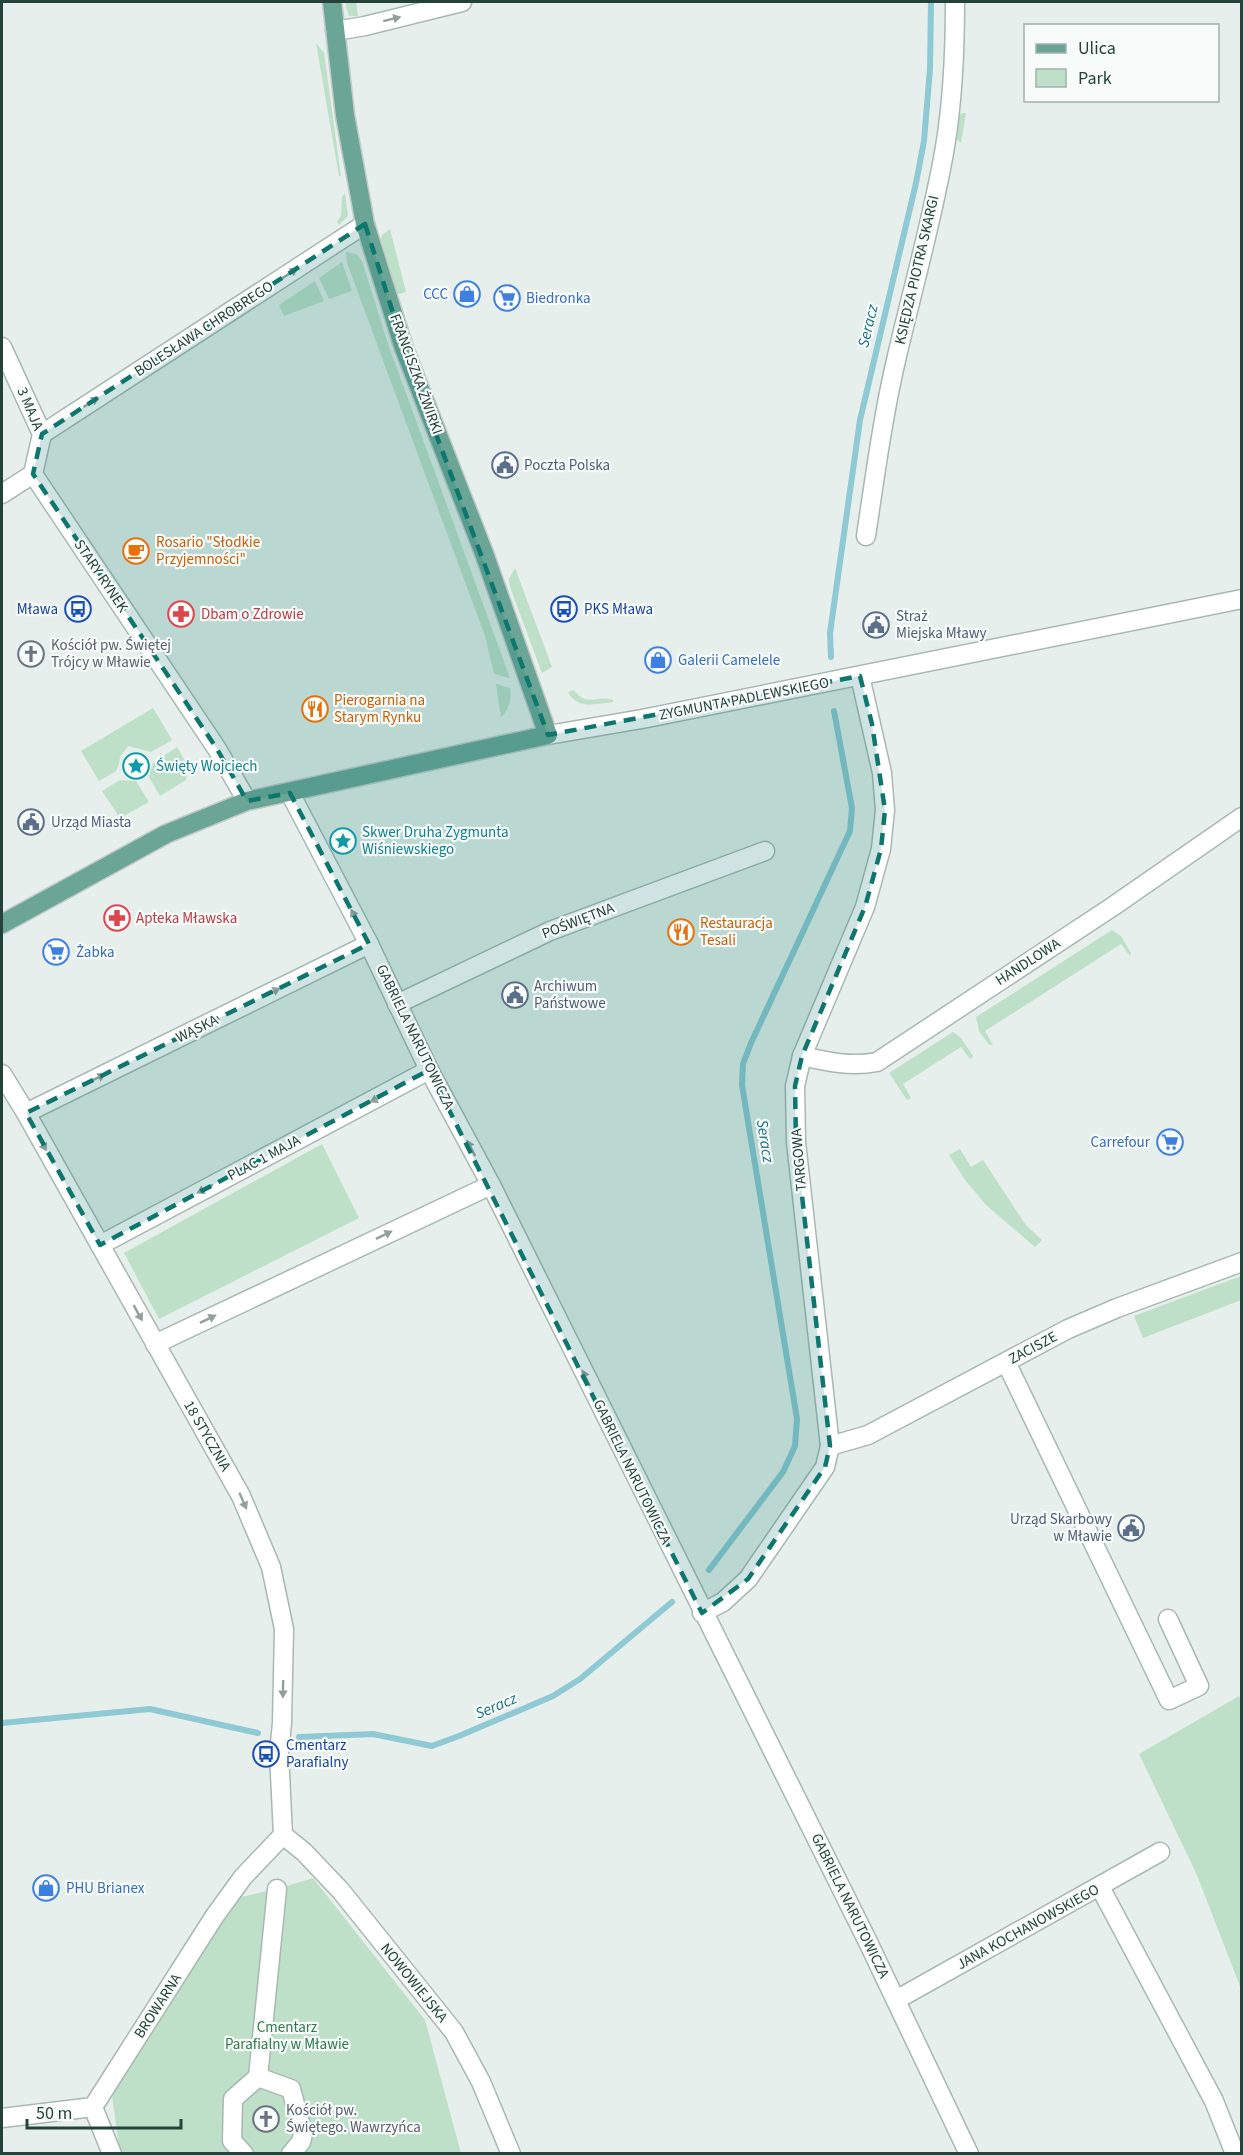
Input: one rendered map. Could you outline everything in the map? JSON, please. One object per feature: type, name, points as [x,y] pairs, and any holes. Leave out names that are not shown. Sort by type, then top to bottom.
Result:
[{"type":"main road","name":"FRANCISZKA ŻWIRKI","points":[[332,2],[345,115],[365,224],[404,348],[484,553],[548,735]]},
{"type":"main road","name":"ZYGMUNTA PADLEWSKIEGO","points":[[2,924],[128,853],[216,812],[247,801],[548,735]]},
{"type":"street","points":[[335,31],[365,26],[462,2]]},
{"type":"street","name":"KSIĘDZA PIOTRA SKARGI","points":[[866,536],[896,358],[918,272],[945,147],[955,49],[955,2]]},
{"type":"street","name":"BOLESŁAWA CHROBREGO","points":[[42,434],[365,224]]},
{"type":"street","name":"3 MAJA","points":[[2,347],[42,434],[33,474]]},
{"type":"street","points":[[2,494],[33,474]]},
{"type":"street","name":"STARY RYNEK","points":[[33,474],[218,749],[247,801]]},
{"type":"street","name":"ZYGMUNTA PADLEWSKIEGO","points":[[548,735],[1238,605]]},
{"type":"street","name":"TARGOWA","points":[[702,1613],[723,1602],[748,1579],[825,1467],[830,1446],[795,1142],[795,1086],[802,1056],[865,908],[881,849],[885,810],[882,773],[860,676]]},
{"type":"street","name":"GABRIELA NARUTOWICZA","points":[[290,793],[369,944],[429,1070],[491,1185],[896,2001],[969,2154]]},
{"type":"street","name":"HANDLOWA","points":[[802,1056],[834,1064],[859,1065],[877,1062],[1112,907],[1242,817]]},
{"type":"street","name":"POŚWIĘTNA","points":[[397,1004],[550,931],[765,850]]},
{"type":"street","name":"WĄSKA","points":[[26,1113],[369,944]]},
{"type":"street","name":"PLAC 1 MAJA","points":[[100,1245],[429,1070]]},
{"type":"street","name":"18 STYCZNIA","points":[[2,1074],[241,1496],[271,1567],[284,1629],[279,1753],[283,1835]]},
{"type":"street","points":[[155,1344],[491,1185]]},
{"type":"street","name":"ZACISZE","points":[[830,1446],[868,1435],[1077,1325],[1242,1262]]},
{"type":"street","points":[[1006,1362],[1169,1700],[1199,1686],[1168,1619]]},
{"type":"street","name":"BROWARNA","points":[[93,2107],[214,1917],[243,1877],[283,1835]]},
{"type":"street","name":"NOWOWIEJSKA","points":[[283,1835],[304,1852],[340,1891],[454,2032],[481,2082],[511,2154]]},
{"type":"street","name":"JANA KOCHANOWSKIEGO","points":[[896,2001],[1160,1852]]},
{"type":"street","points":[[1100,1887],[1214,2101],[1235,2154]]},
{"type":"street","points":[[244,2154],[232,2141],[232,2099],[258,2078],[277,1889]]},
{"type":"street","points":[[258,2078],[291,2089],[303,2134],[301,2142],[291,2154]]},
{"type":"street","points":[[2,2118],[93,2107],[112,2154]]},
{"type":"highlighted area","points":[[365,224],[404,348],[548,735],[860,676],[872,724],[885,810],[881,849],[865,907],[802,1056],[795,1086],[796,1142],[830,1446],[825,1467],[748,1579],[702,1613],[429,1070],[100,1245],[26,1113],[369,944],[290,793],[247,801],[217,749],[33,474],[42,434]]},
{"type":"green space","points":[[345,2],[356,2],[358,16],[349,16]]},
{"type":"green space","points":[[316,43],[324,53],[341,176],[339,176]]},
{"type":"green space","points":[[966,113],[961,143],[955,138],[959,115]]},
{"type":"green space","points":[[345,193],[348,216],[339,225],[337,222],[341,215],[342,197]]},
{"type":"green space","points":[[390,229],[406,292],[400,294],[397,293],[381,239],[382,235]]},
{"type":"green space","points":[[346,252],[356,254],[362,261],[388,344],[510,678],[494,674],[485,636],[347,263]]},
{"type":"green space","points":[[342,262],[352,291],[329,299],[319,278]]},
{"type":"green space","points":[[315,281],[324,301],[284,316],[279,305]]},
{"type":"green space","points":[[515,568],[552,667],[542,673],[510,587],[509,579]]},
{"type":"green space","points":[[496,684],[510,688],[509,704],[501,717]]},
{"type":"green space","points":[[574,690],[583,698],[608,699],[613,702],[582,704],[572,698],[568,692]]},
{"type":"green space","points":[[153,708],[172,740],[151,752],[128,746],[120,757],[116,771],[99,781],[81,751]]},
{"type":"green space","points":[[177,747],[188,766],[186,780],[160,796],[149,777],[153,763]]},
{"type":"green space","points":[[120,780],[136,781],[149,802],[120,818],[102,791]]},
{"type":"green space","points":[[1112,930],[1121,936],[1131,953],[1130,956],[1121,944],[985,1031],[993,1045],[989,1045],[979,1031],[976,1017]]},
{"type":"green space","points":[[953,1032],[961,1038],[973,1056],[972,1058],[970,1059],[961,1047],[903,1084],[911,1098],[907,1100],[889,1073]]},
{"type":"green space","points":[[322,1144],[359,1218],[159,1319],[124,1253]]},
{"type":"green space","points":[[960,1149],[971,1167],[983,1160],[1025,1224],[1042,1240],[1035,1247],[986,1205],[965,1180],[949,1155]]},
{"type":"green space","points":[[1241,1276],[1241,1300],[1143,1338],[1134,1316]]},
{"type":"green space","points":[[1239,1696],[1242,1702],[1241,1989],[1197,1875],[1139,1754]]},
{"type":"green space","name":"Cmentarz Parafialny w Mławie","points":[[313,1878],[425,2020],[461,2153],[120,2153],[110,2081],[241,1897]]},
{"type":"waterway","name":"Seracz","points":[[831,657],[830,633],[860,420],[924,141],[930,69],[931,2]]},
{"type":"waterway","name":"Seracz","points":[[709,1570],[783,1472],[795,1446],[797,1419],[742,1085],[743,1064],[850,831],[852,808],[834,711]]},
{"type":"waterway","name":"Seracz","points":[[299,1737],[373,1734],[432,1746],[553,1696],[580,1679],[672,1602]]},
{"type":"waterway","name":"Seracz","points":[[2,1723],[150,1709],[258,1733]]},
{"type":"place","name":"CCC","points":[[467,294]]},
{"type":"place","name":"Biedronka","points":[[507,298]]},
{"type":"place","name":"Poczta Polska","points":[[505,465]]},
{"type":"place","name":"Rosario \"Słodkie Przyjemności\"","points":[[136,551]]},
{"type":"place","name":"Mława","points":[[78,609]]},
{"type":"place","name":"PKS Mława","points":[[564,609]]},
{"type":"place","name":"Dbam o Zdrowie","points":[[181,614]]},
{"type":"place","name":"Straż Miejska Mławy","points":[[876,625]]},
{"type":"place","name":"Kościół pw. Świętej Trójcy w Mławie","points":[[31,654]]},
{"type":"place","name":"Galerii Camelele","points":[[658,660]]},
{"type":"place","name":"Pierogarnia na Starym Rynku","points":[[315,709]]},
{"type":"place","name":"Święty Wojciech","points":[[136,766]]},
{"type":"place","name":"Urząd Miasta","points":[[31,822]]},
{"type":"place","name":"Skwer Druha Zygmunta Wiśniewskiego","points":[[343,841]]},
{"type":"place","name":"Apteka Mławska","points":[[117,918]]},
{"type":"place","name":"Restauracja Tesali","points":[[681,932]]},
{"type":"place","name":"Żabka","points":[[56,952]]},
{"type":"place","name":"Archiwum Państwowe","points":[[515,995]]},
{"type":"place","name":"Carrefour","points":[[1170,1142]]},
{"type":"place","name":"Urząd Skarbowy w Mławie","points":[[1131,1528]]},
{"type":"place","name":"Cmentarz Parafialny","points":[[266,1754]]},
{"type":"place","name":"PHU Brianex","points":[[46,1888]]},
{"type":"place","name":"Kościół pw. Świętego. Wawrzyńca","points":[[266,2119]]}]
